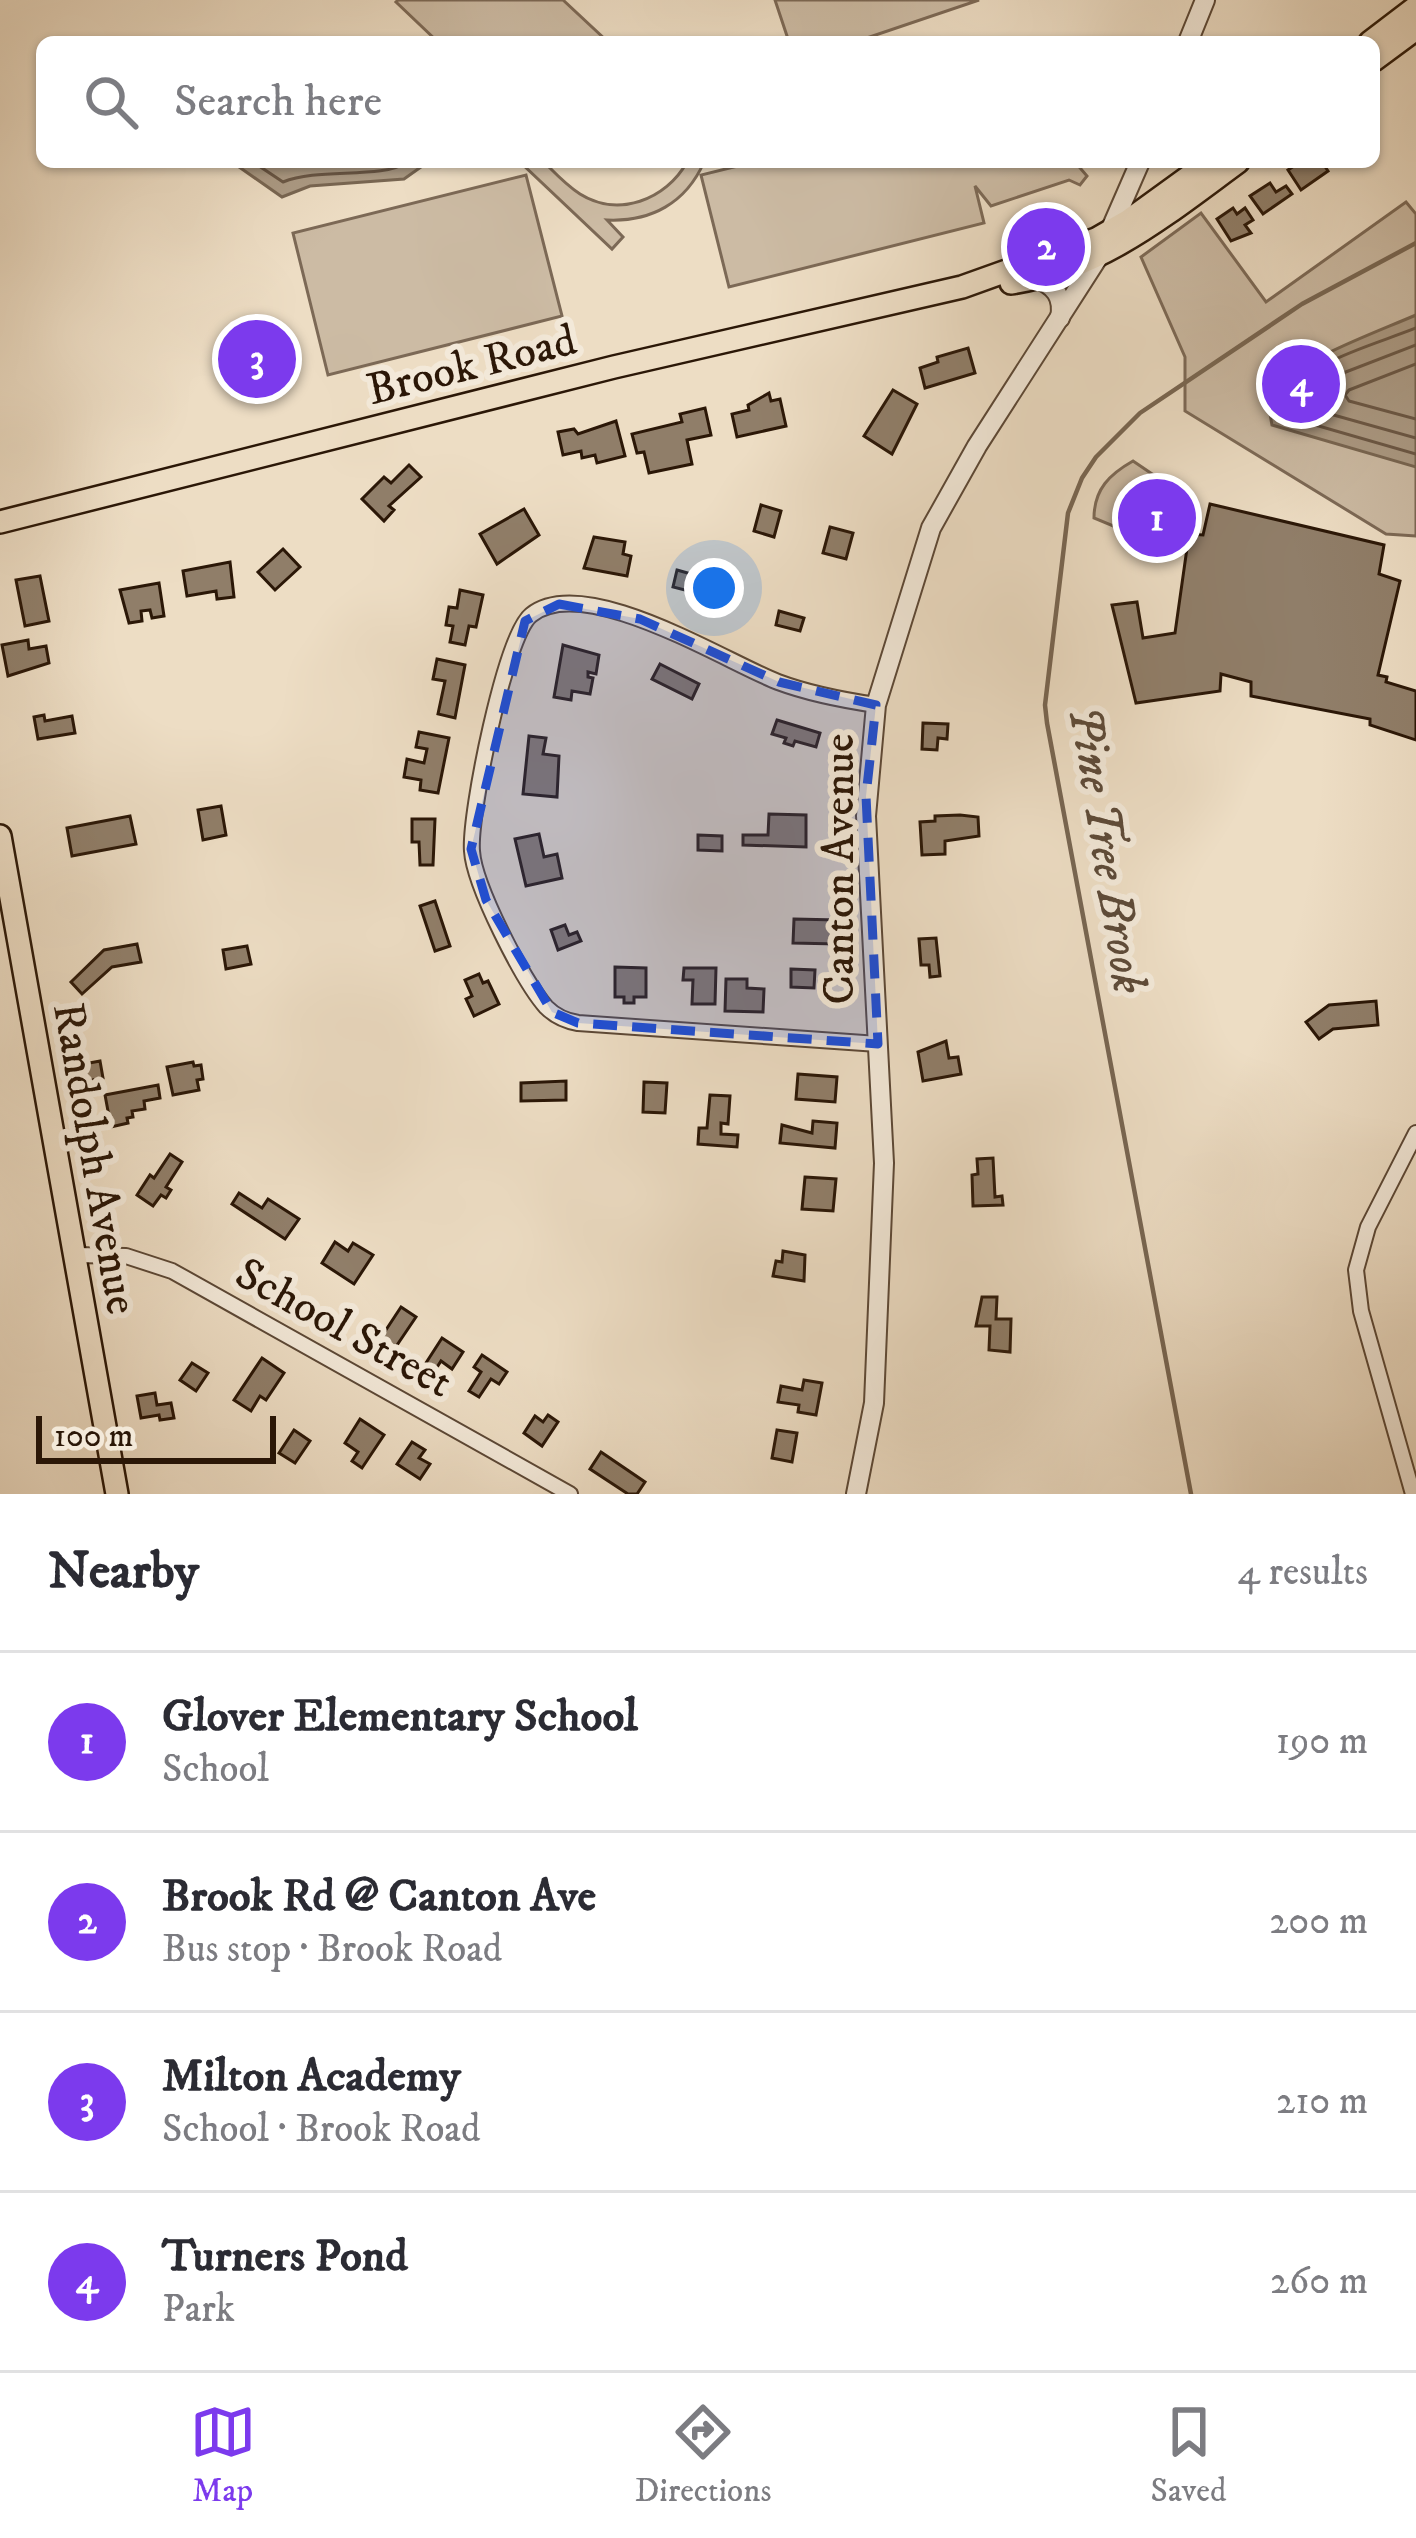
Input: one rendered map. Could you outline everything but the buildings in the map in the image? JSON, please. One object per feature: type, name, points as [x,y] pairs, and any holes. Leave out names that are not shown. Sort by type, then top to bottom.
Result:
[{"type":"main road","points":[[1379,36],[1410,15]]},
{"type":"main road","points":[[1380,52],[1410,15]]},
{"type":"main road","name":"Brook Road","points":[[0,523],[614,367],[962,287],[1064,254],[1112,231],[1201,168]]},
{"type":"main road","name":"Brook Road","points":[[962,287],[1035,278],[1099,256],[1151,226],[1230,168]]},
{"type":"main road","name":"Randolph Avenue","points":[[0,836],[117,1494]]},
{"type":"street","points":[[1190,36],[1205,0]]},
{"type":"street","name":"Canton Avenue","points":[[856,1494],[871,1423],[877,1358],[884,1162],[866,816],[876,705],[932,528],[970,457],[1099,256],[1138,168]]},
{"type":"street","points":[[1035,278],[1059,295],[1060,318]]},
{"type":"street","points":[[876,705],[814,694],[779,682],[712,647],[640,619],[572,604],[540,609],[518,630],[511,651],[484,761],[471,849],[486,900],[539,997],[560,1017],[578,1023],[878,1044]]},
{"type":"street","points":[[1413,1494],[1360,1311],[1356,1270],[1367,1227],[1416,1133]]},
{"type":"street","name":"School Street","points":[[75,1255],[126,1256],[185,1278],[570,1494]]},
{"type":"highlighted area","points":[[559,604],[640,619],[779,682],[876,705],[866,796],[878,1044],[578,1023],[552,1012],[486,900],[471,849],[525,621]]},
{"type":"shaded area","points":[[563,0],[602,36],[432,36],[396,2]]},
{"type":"shaded area","points":[[775,0],[979,0],[873,36],[787,36]]},
{"type":"shaded area","points":[[526,168],[550,168],[580,194],[625,204],[654,195],[683,168],[701,168],[687,189],[665,207],[638,218],[607,220],[623,237],[612,249]]},
{"type":"shaded area","points":[[730,168],[1080,168],[1087,176],[1080,185],[1069,180],[991,206],[975,186],[984,223],[729,287],[701,175]]},
{"type":"shaded area","points":[[526,175],[562,316],[328,375],[293,233]]},
{"type":"shaded area","points":[[1406,202],[1416,214],[1416,536],[1386,534],[1185,411],[1185,357],[1141,257],[1201,213],[1266,302]]},
{"type":"shaded area","points":[[1133,461],[1158,478],[1164,503],[1150,525],[1118,528],[1094,518],[1105,484]]},
{"type":"water","points":[[241,168],[420,168],[404,179],[310,186],[282,197]]},
{"type":"water","points":[[1416,315],[1416,467],[1272,425],[1266,392],[1283,379],[1319,357]]},
{"type":"waterway","name":"Pine Tree Brook","points":[[1191,1494],[1047,723],[1045,705],[1068,513],[1096,457],[1140,413],[1302,304],[1416,243]]},
{"type":"place","name":"Brook Rd @ Canton Ave","points":[[1046,247]]},
{"type":"place","name":"Milton Academy","points":[[257,359]]},
{"type":"place","name":"Turners Pond","points":[[1301,384]]},
{"type":"place","name":"Glover Elementary School","points":[[1157,518]]}]
